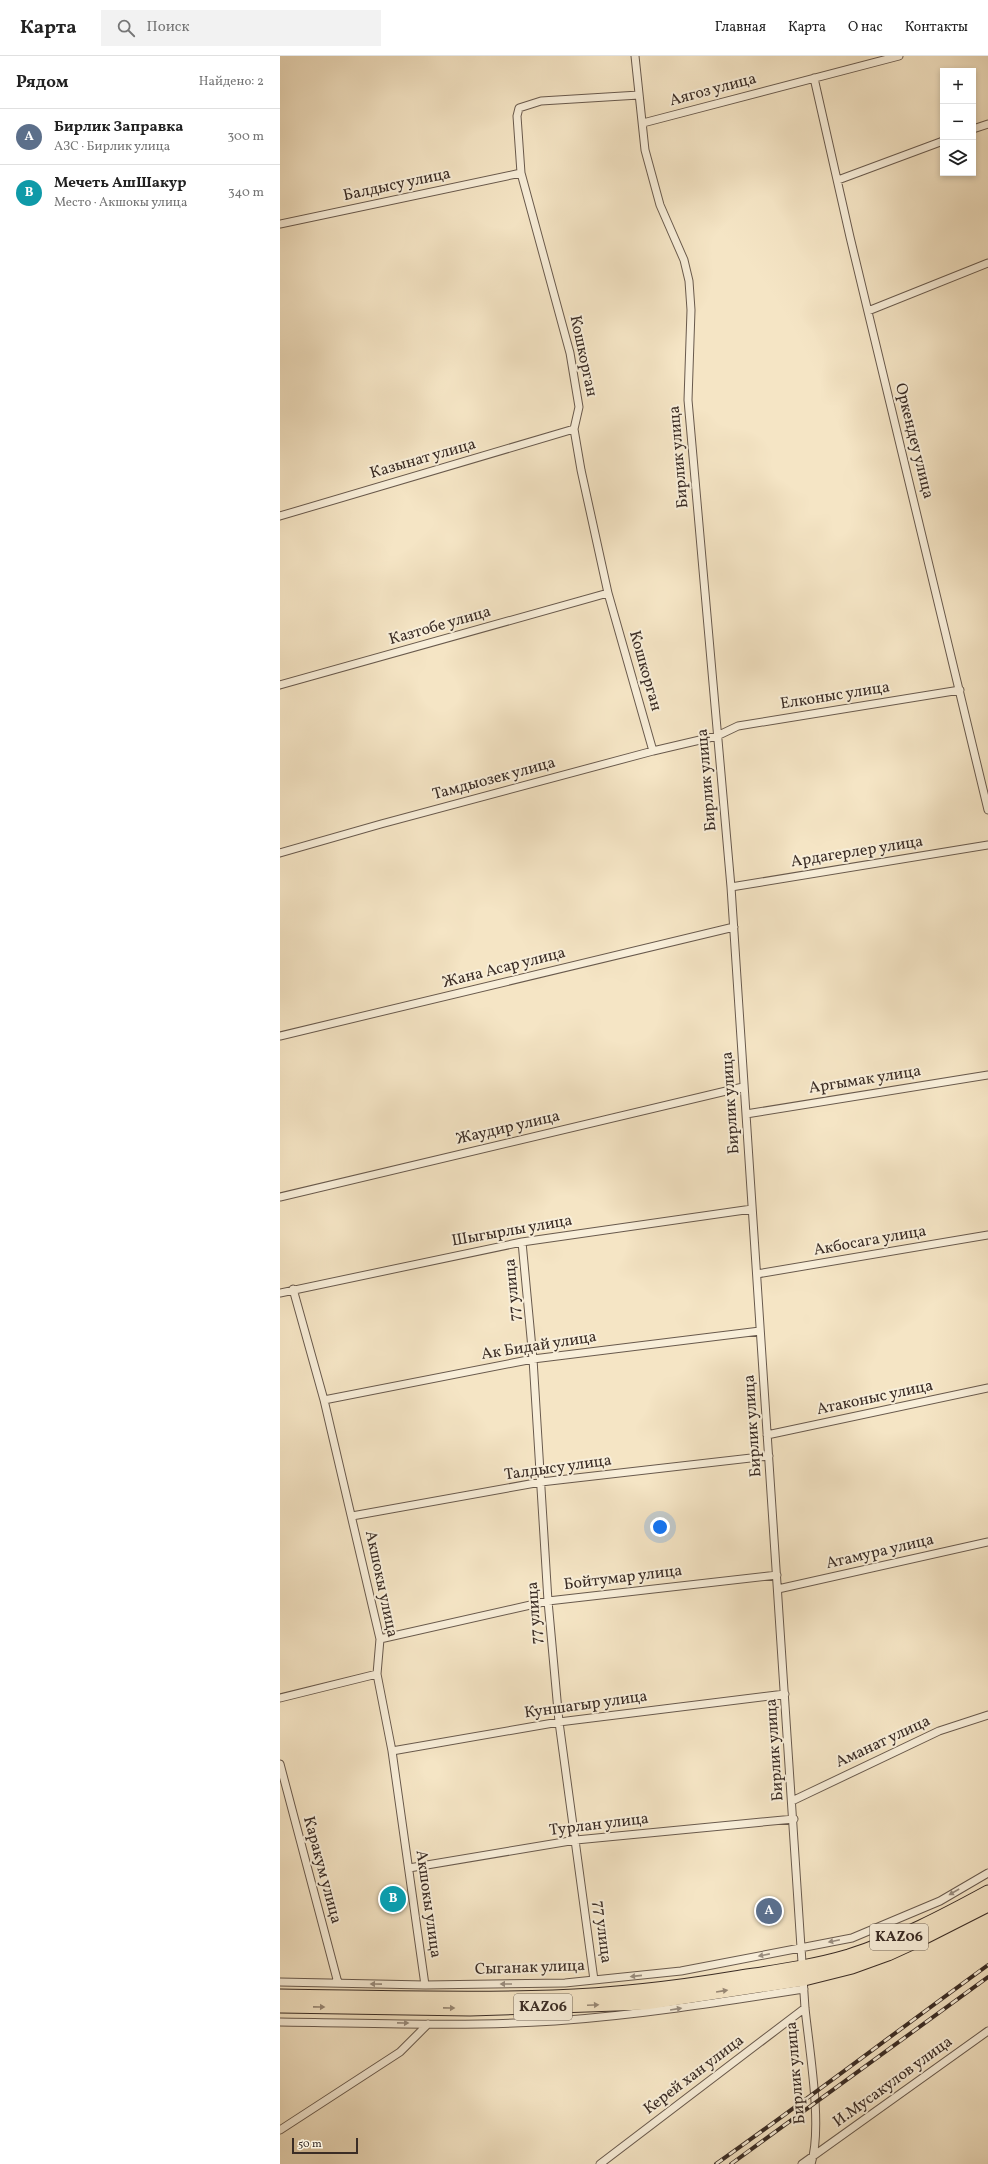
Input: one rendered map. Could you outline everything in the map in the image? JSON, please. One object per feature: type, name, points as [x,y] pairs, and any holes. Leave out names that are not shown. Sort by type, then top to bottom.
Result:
[{"type":"highway","name":"KАZ06","points":[[280,1996],[470,1999],[555,1997],[804,1978],[848,1956],[884,1943],[988,1892]]},
{"type":"highway","name":"KАZ06","points":[[280,2006],[470,2009],[630,2004],[804,1978],[852,1966],[888,1954],[988,1905]]},
{"type":"street","name":"Бирлик улица","points":[[635,56],[645,150],[660,205],[684,260],[689,281],[691,310],[688,400],[734,927],[743,1087],[794,1819],[805,2008],[814,2104],[814,2156]]},
{"type":"street","name":"Аягоз улица","points":[[643,123],[899,56]]},
{"type":"street","name":"Оркендеу улица","points":[[814,78],[868,312],[988,810]]},
{"type":"street","name":"Кошкорган","points":[[639,95],[541,101],[519,108],[517,116],[521,173],[570,353],[579,408],[574,429],[581,470],[608,593],[653,751]]},
{"type":"street","points":[[976,128],[988,124]]},
{"type":"street","points":[[838,180],[940,142]]},
{"type":"street","name":"Балдысу улица","points":[[280,224],[521,173]]},
{"type":"street","points":[[868,312],[988,263]]},
{"type":"street","name":"Казынат улица","points":[[280,516],[574,429]]},
{"type":"street","name":"Казтобе улица","points":[[280,685],[608,593]]},
{"type":"street","name":"Елконыс улица","points":[[717,736],[738,726],[960,690]]},
{"type":"street","name":"Тамдыозек улица","points":[[280,854],[381,824],[653,751],[717,736]]},
{"type":"street","name":"Ардагерлер улица","points":[[731,887],[988,845]]},
{"type":"street","name":"Жана Асар улица","points":[[280,1036],[734,927]]},
{"type":"street","name":"Аргымак улица","points":[[746,1114],[988,1075]]},
{"type":"street","name":"Жаудир улица","points":[[280,1197],[743,1087]]},
{"type":"street","name":"Шыгырлы улица","points":[[280,1293],[293,1289],[522,1242],[752,1209]]},
{"type":"street","name":"Акбосага улица","points":[[757,1274],[988,1235]]},
{"type":"street","name":"77 улица","points":[[522,1242],[533,1359],[542,1482],[548,1601],[559,1722],[594,1980]]},
{"type":"street","name":"Акшокы улица","points":[[293,1289],[324,1400],[380,1639],[378,1674],[392,1751],[425,1985]]},
{"type":"street","name":"Ак Бидай улица","points":[[324,1400],[533,1359],[760,1331]]},
{"type":"street","name":"Атаконыс улица","points":[[767,1435],[988,1388]]},
{"type":"street","name":"Талдысу улица","points":[[352,1516],[542,1482],[769,1456]]},
{"type":"street","name":"Атамура улица","points":[[778,1589],[988,1542]]},
{"type":"street","name":"Бойтумар улица","points":[[380,1639],[548,1601],[777,1575]]},
{"type":"street","points":[[280,1698],[378,1674]]},
{"type":"street","name":"Куншагыр улица","points":[[392,1751],[559,1722],[785,1694]]},
{"type":"street","name":"Аманат улица","points":[[792,1801],[939,1731],[988,1716]]},
{"type":"street","name":"Каракум улица","points":[[280,1764],[338,1983]]},
{"type":"street","name":"Турлан улица","points":[[409,1868],[576,1840],[794,1819]]},
{"type":"street","name":"Сыганак улица","points":[[280,1982],[425,1985],[565,1983],[681,1971],[802,1948],[859,1935],[940,1901],[988,1873]]},
{"type":"street","points":[[280,2022],[428,2024],[554,2021],[644,2014],[804,1978]]},
{"type":"street","name":"Керей хан улица","points":[[600,2164],[805,2008]]},
{"type":"street","points":[[280,2130],[400,2052],[428,2024]]},
{"type":"street","name":"И.Мусакулов улица","points":[[802,2164],[988,2031]]},
{"type":"street","points":[[811,2164],[814,2156]]},
{"type":"railway","points":[[716,2164],[988,1965]]},
{"type":"railway","points":[[731,2164],[988,1977]]},
{"type":"place","name":"Мечеть АшШакур","points":[[393,1899]]},
{"type":"place","name":"Бирлик Заправка","points":[[769,1911]]}]
